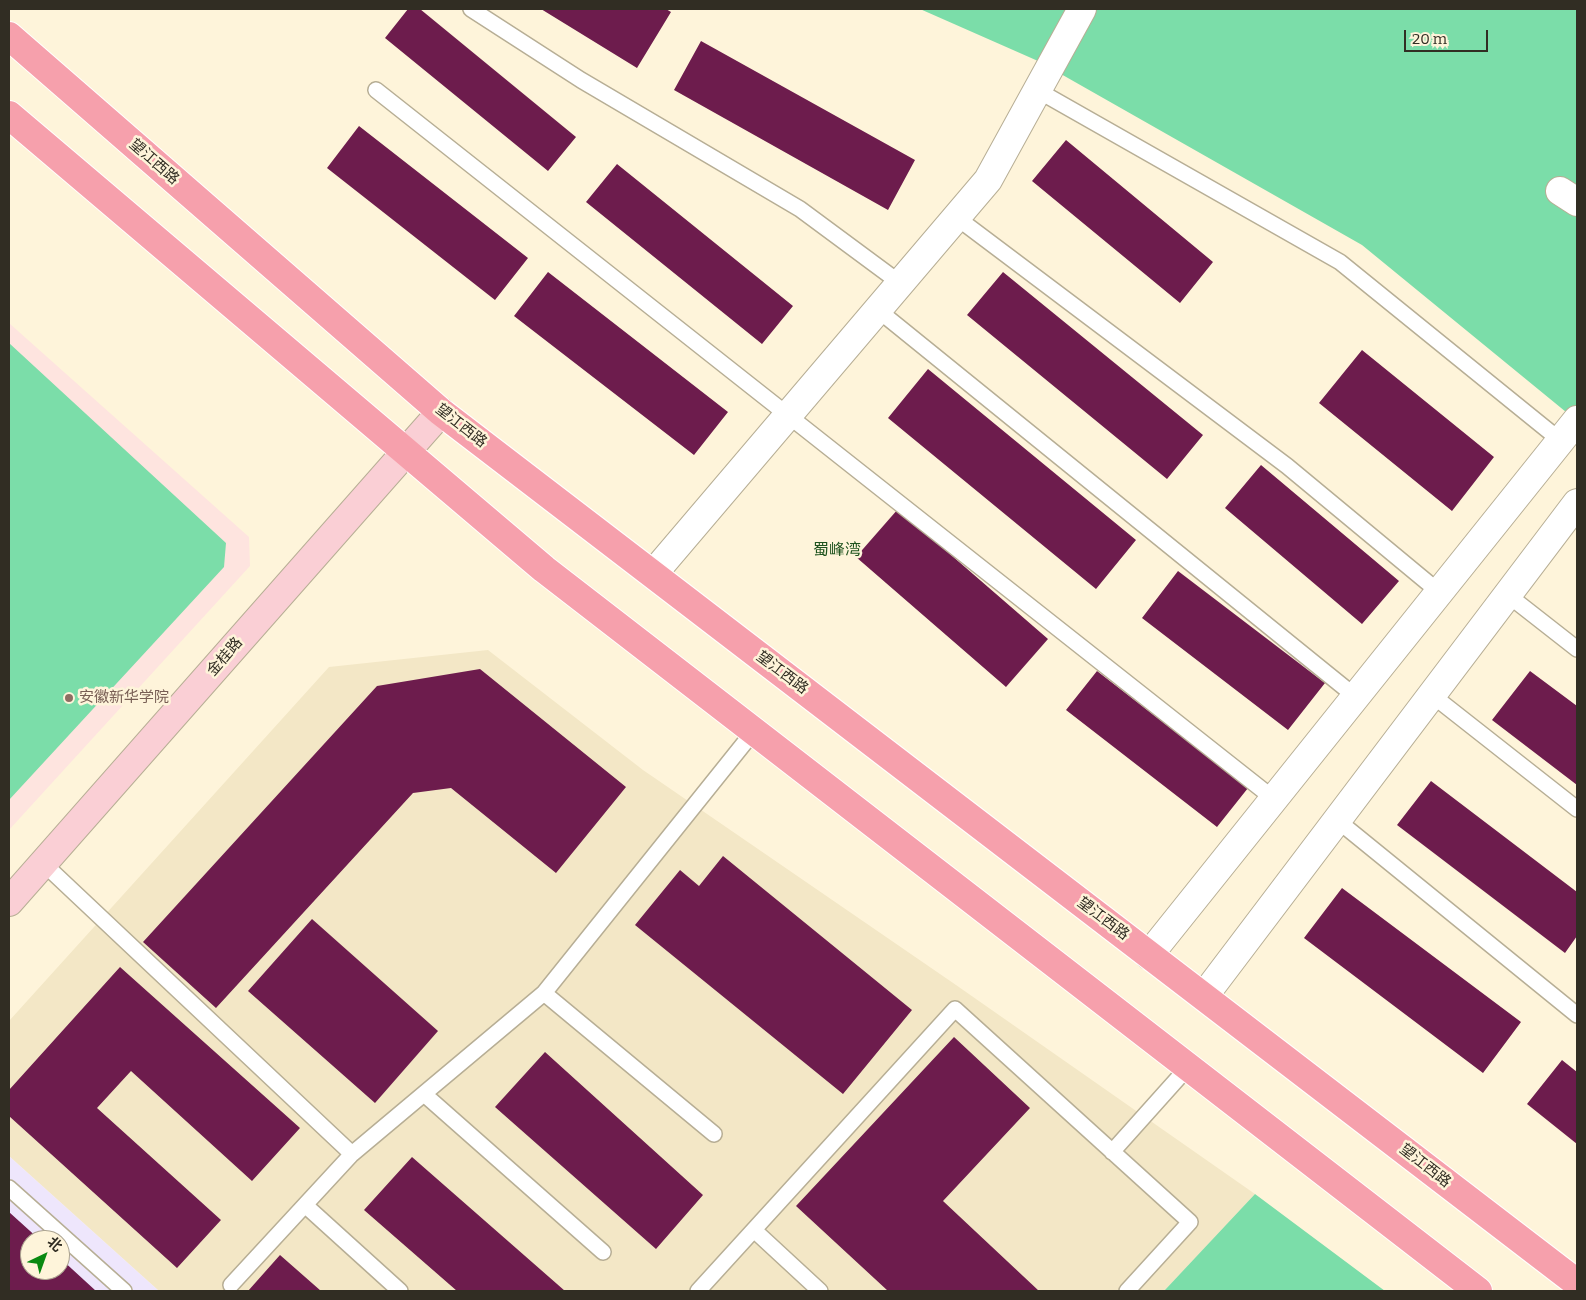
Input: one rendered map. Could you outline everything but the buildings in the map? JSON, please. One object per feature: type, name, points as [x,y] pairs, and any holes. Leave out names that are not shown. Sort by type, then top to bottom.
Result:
[{"type":"main road","name":"望江西路","points":[[9,36],[441,412],[1577,1283]]},
{"type":"main road","points":[[9,115],[544,569],[1478,1291]]},
{"type":"street","points":[[653,574],[988,180],[1082,9]]},
{"type":"street","name":"金桂路","points":[[9,902],[441,412]]},
{"type":"street","points":[[1149,955],[1569,430]]},
{"type":"street","points":[[1204,996],[1577,504]]},
{"type":"lane","points":[[471,9],[581,80],[800,209],[900,283]]},
{"type":"lane","points":[[376,90],[1274,799]]},
{"type":"lane","points":[[1037,90],[1340,262],[1569,430]]},
{"type":"lane","points":[[956,217],[1287,466],[1439,592]]},
{"type":"lane","points":[[878,310],[1356,697]]},
{"type":"lane","points":[[1508,595],[1577,648]]},
{"type":"lane","points":[[1432,695],[1577,809]]},
{"type":"lane","points":[[231,1285],[352,1154],[544,993],[754,730]]},
{"type":"lane","points":[[1337,820],[1577,1015]]},
{"type":"lane","points":[[43,864],[352,1154]]},
{"type":"lane","points":[[544,993],[714,1134]]},
{"type":"lane","points":[[698,1291],[954,1009],[1190,1222],[1127,1291]]},
{"type":"lane","points":[[1112,1152],[1189,1066]]},
{"type":"lane","points":[[424,1094],[603,1252]]},
{"type":"lane","points":[[9,1188],[124,1291]]},
{"type":"lane","points":[[305,1205],[400,1291]]},
{"type":"lane","points":[[754,1230],[820,1291]]},
{"type":"shaded area","name":"安徽新华学院","points":[[9,323],[249,537],[250,566],[9,830]]},
{"type":"shaded area","points":[[488,650],[643,770],[956,985],[1255,1194],[1164,1291],[159,1291],[9,1156],[9,1021],[329,667]]},
{"type":"shaded area","points":[[9,1156],[159,1291],[9,1291]]},
{"type":"green space","points":[[920,9],[1577,9],[1577,421],[1362,245],[1038,61]]},
{"type":"green space","name":"安徽新华学院","points":[[9,343],[226,543],[224,567],[9,800]]},
{"type":"green space","points":[[1255,1194],[1385,1291],[1164,1291]]},
{"type":"place","name":"安徽新华学院","points":[[69,698]]},
{"type":"district","name":"蜀峰湾","points":[[837,551]]}]
